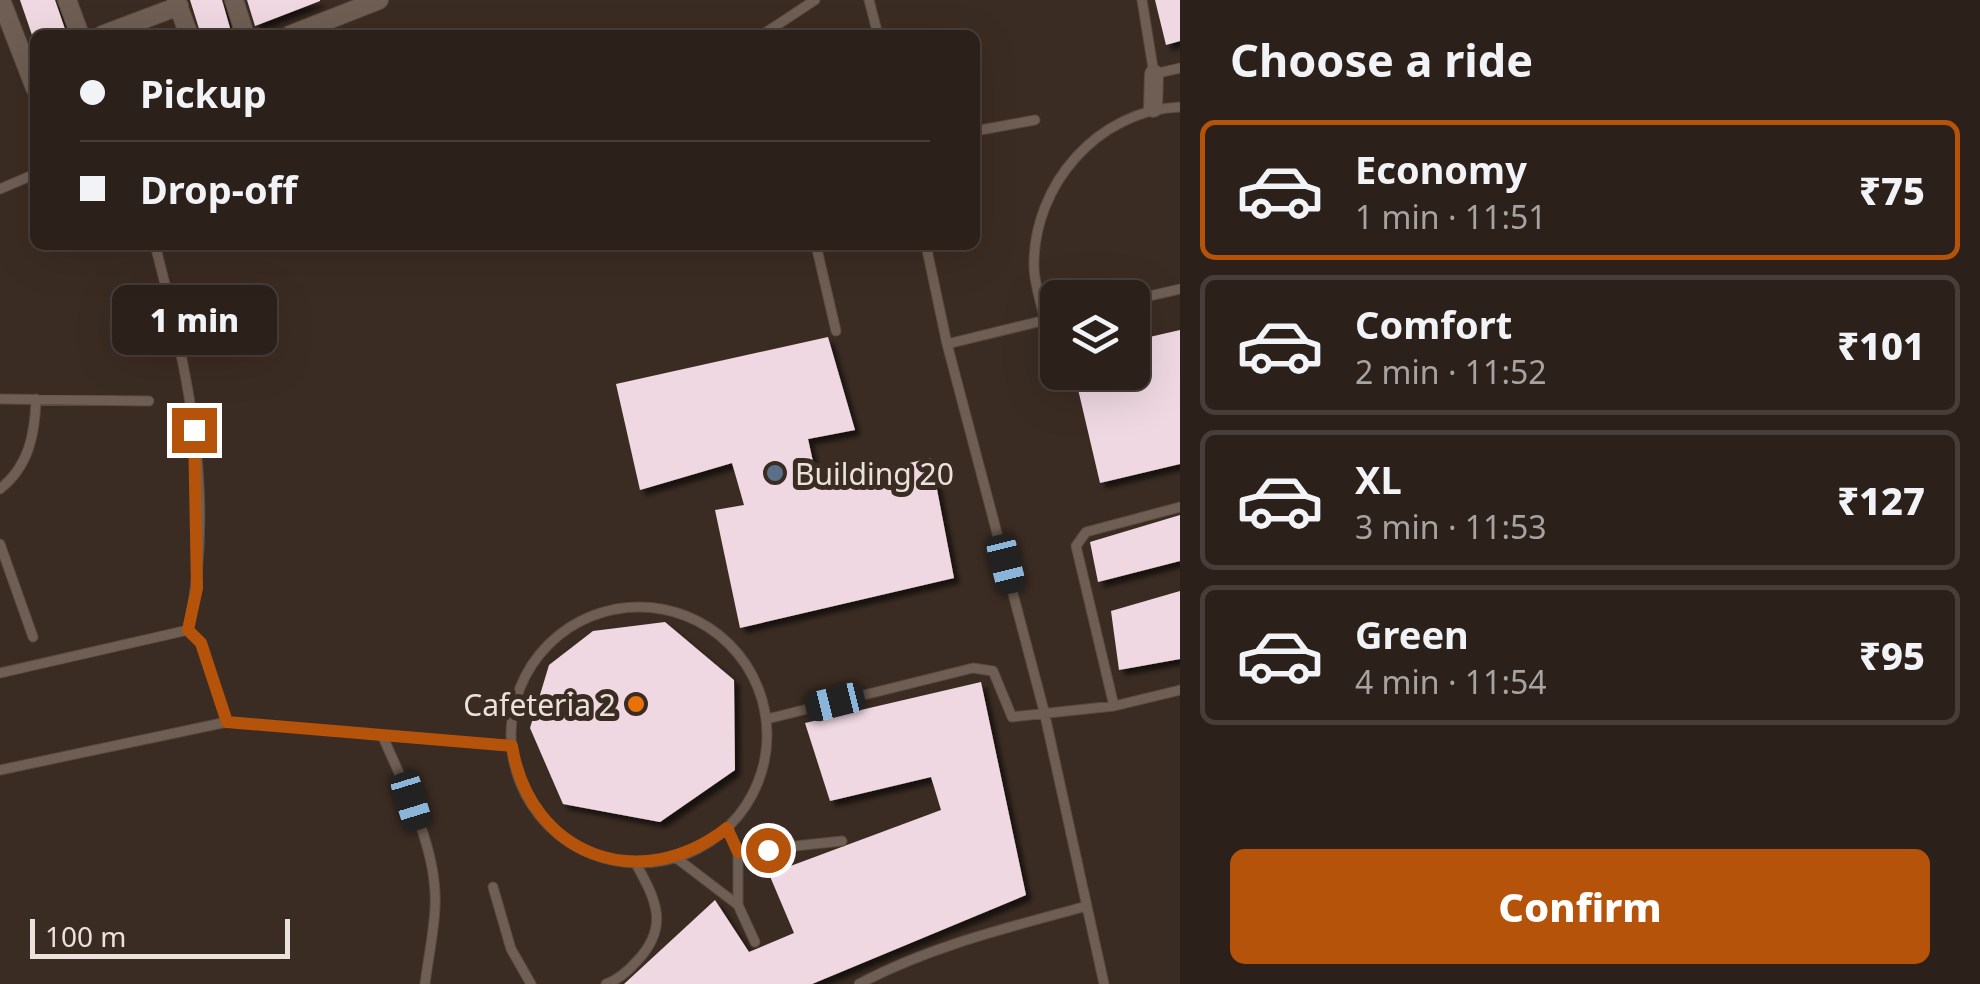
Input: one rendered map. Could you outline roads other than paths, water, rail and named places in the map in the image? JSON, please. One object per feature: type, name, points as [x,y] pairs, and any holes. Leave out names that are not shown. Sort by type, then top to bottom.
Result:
[{"type":"street","points":[[1,0],[30,62]]},
{"type":"street","points":[[67,0],[78,30]]},
{"type":"street","points":[[234,0],[243,30]]},
{"type":"street","points":[[303,30],[378,0]]},
{"type":"street","points":[[114,30],[177,3],[187,30]]},
{"type":"street","points":[[1153,108],[1154,74]]},
{"type":"lane","points":[[770,30],[815,0]]},
{"type":"lane","points":[[868,0],[877,30]]},
{"type":"lane","points":[[1142,0],[1154,74],[1180,68]]},
{"type":"lane","points":[[1040,296],[1034,267],[1041,214],[1066,167],[1104,130],[1153,108],[1180,107]]},
{"type":"lane","points":[[980,130],[1035,120]]},
{"type":"lane","points":[[0,189],[30,176]]},
{"type":"lane","points":[[156,250],[188,374],[198,458],[197,588],[188,630]]},
{"type":"lane","points":[[817,250],[836,332]]},
{"type":"lane","points":[[927,250],[1044,711],[1104,984]]},
{"type":"lane","points":[[1150,296],[1180,289]]},
{"type":"lane","points":[[948,344],[1040,321]]},
{"type":"lane","points":[[0,399],[149,400]]},
{"type":"lane","points":[[0,489],[21,466],[33,442],[36,399]]},
{"type":"lane","points":[[1114,706],[1076,546],[1086,532],[1180,507]]},
{"type":"lane","points":[[0,544],[33,637]]},
{"type":"lane","points":[[617,609],[673,612],[723,638],[748,666],[766,719],[760,778],[727,828],[675,857],[635,862],[581,849],[551,828],[520,782],[512,746],[514,708],[538,657],[581,622],[617,609]]},
{"type":"lane","points":[[0,673],[188,630]]},
{"type":"lane","points":[[188,630],[201,643],[227,722]]},
{"type":"lane","points":[[766,719],[988,668],[1012,717],[1114,706],[1180,690]]},
{"type":"lane","points":[[0,770],[227,722],[512,746]]},
{"type":"lane","points":[[383,737],[411,801],[430,863],[436,904],[425,984]]},
{"type":"lane","points":[[727,828],[738,852],[738,905],[756,942]]},
{"type":"lane","points":[[738,852],[842,841]]},
{"type":"lane","points":[[675,857],[738,905]]},
{"type":"lane","points":[[606,984],[632,967],[654,944],[656,910],[652,892],[635,862]]},
{"type":"lane","points":[[494,887],[511,949],[531,984]]},
{"type":"lane","points":[[860,984],[892,967],[964,941],[1087,906]]},
{"type":"place","name":"Building 20","points":[[775,473]]},
{"type":"place","name":"Cafeteria 2","points":[[636,704]]}]
